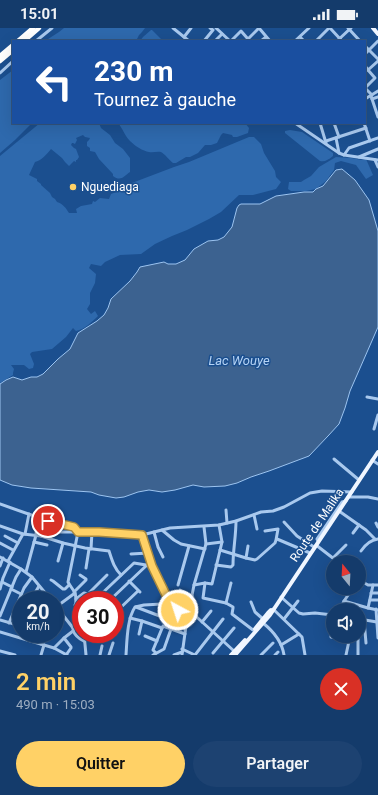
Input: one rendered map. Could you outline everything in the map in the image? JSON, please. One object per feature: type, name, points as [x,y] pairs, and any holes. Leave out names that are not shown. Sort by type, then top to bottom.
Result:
[{"type":"highway","points":[[19,40],[33,28]]},
{"type":"highway","points":[[25,40],[39,28]]},
{"type":"highway","points":[[0,56],[12,46]]},
{"type":"highway","points":[[0,61],[12,51]]},
{"type":"main road","points":[[373,28],[378,34]]},
{"type":"main road","name":"Route de Malika","points":[[234,654],[273,609],[378,452]]},
{"type":"main road","name":"Route de Malika","points":[[234,654],[253,630],[263,621]]},
{"type":"street","points":[[37,40],[52,28]]},
{"type":"street","points":[[173,28],[188,40]]},
{"type":"street","points":[[184,37],[191,28]]},
{"type":"street","points":[[205,40],[213,28],[229,40]]},
{"type":"street","points":[[238,28],[250,40],[259,28],[269,40]]},
{"type":"street","points":[[296,40],[309,28]]},
{"type":"street","points":[[319,40],[330,28],[339,40],[350,28],[359,40]]},
{"type":"street","points":[[231,40],[241,31]]},
{"type":"street","points":[[216,40],[222,34]]},
{"type":"street","points":[[300,36],[303,40]]},
{"type":"street","points":[[262,40],[266,37]]},
{"type":"street","points":[[366,53],[378,41]]},
{"type":"street","points":[[366,47],[378,60],[368,70]]},
{"type":"street","points":[[0,73],[12,62]]},
{"type":"street","points":[[366,67],[378,81]]},
{"type":"street","points":[[366,87],[375,78]]},
{"type":"street","points":[[366,89],[371,95],[378,117]]},
{"type":"street","points":[[366,98],[378,91]]},
{"type":"street","points":[[372,100],[378,97]]},
{"type":"street","points":[[320,124],[326,143]]},
{"type":"street","points":[[334,124],[339,153]]},
{"type":"street","points":[[364,124],[370,141]]},
{"type":"street","points":[[299,125],[339,153],[376,160],[378,167]]},
{"type":"street","points":[[326,143],[337,137],[366,128]]},
{"type":"street","points":[[344,155],[350,148],[378,139]]},
{"type":"street","points":[[359,157],[378,149]]},
{"type":"street","points":[[367,396],[378,399]]},
{"type":"street","points":[[374,430],[378,415]]},
{"type":"street","points":[[334,459],[359,480]]},
{"type":"street","points":[[372,460],[378,464]]},
{"type":"street","points":[[41,536],[52,532],[112,532],[142,535],[176,528],[219,525],[236,521],[261,512],[284,507],[310,493],[322,491],[352,492]]},
{"type":"street","points":[[316,545],[317,539],[342,502],[347,499],[368,497],[378,499]]},
{"type":"street","points":[[0,504],[37,517],[74,527],[78,532]]},
{"type":"street","points":[[226,510],[227,523]]},
{"type":"street","points":[[339,511],[377,539],[370,542],[361,551]]},
{"type":"street","points":[[0,589],[13,550],[24,534],[29,514]]},
{"type":"street","points":[[254,515],[257,529]]},
{"type":"street","points":[[26,572],[36,535],[37,517]]},
{"type":"street","points":[[216,565],[231,568],[233,565],[236,521]]},
{"type":"street","points":[[284,522],[297,536],[316,545],[329,555]]},
{"type":"street","points":[[376,523],[378,527]]},
{"type":"street","points":[[194,585],[205,583],[212,584],[222,542],[219,525]]},
{"type":"street","points":[[353,533],[359,525]]},
{"type":"street","points":[[0,526],[24,534],[41,536],[75,546],[109,551],[110,557],[121,575]]},
{"type":"street","points":[[182,652],[194,585],[206,544],[204,527]]},
{"type":"street","points":[[220,550],[255,560],[274,545],[277,539],[278,529],[265,532]]},
{"type":"street","points":[[162,530],[177,542],[205,549]]},
{"type":"street","points":[[74,591],[68,582],[78,532]]},
{"type":"street","points":[[86,568],[92,532]]},
{"type":"street","points":[[154,532],[158,547],[163,556]]},
{"type":"street","points":[[142,535],[152,566],[171,607]]},
{"type":"street","points":[[5,536],[18,543]]},
{"type":"street","points":[[277,539],[310,553]]},
{"type":"street","points":[[34,542],[47,545]]},
{"type":"street","points":[[206,544],[222,542]]},
{"type":"street","points":[[0,543],[13,550]]},
{"type":"street","points":[[58,561],[63,543]]},
{"type":"street","points":[[336,555],[346,545]]},
{"type":"street","points":[[178,585],[189,546]]},
{"type":"street","points":[[246,558],[248,546]]},
{"type":"street","points":[[131,554],[148,554]]},
{"type":"street","points":[[0,566],[2,558],[26,572],[44,591]]},
{"type":"street","points":[[104,591],[135,563],[152,566]]},
{"type":"street","points":[[119,591],[147,565]]},
{"type":"street","points":[[0,616],[21,569]]},
{"type":"street","points":[[76,591],[86,580],[80,575]]},
{"type":"street","points":[[91,591],[107,575]]},
{"type":"street","points":[[22,591],[32,577]]},
{"type":"street","points":[[51,580],[63,590],[70,585]]},
{"type":"street","points":[[124,605],[139,592],[129,581]]},
{"type":"street","points":[[1,583],[16,591]]},
{"type":"street","points":[[205,583],[203,598],[226,603],[233,608],[232,614],[253,630]]},
{"type":"street","points":[[226,603],[231,583]]},
{"type":"street","points":[[366,584],[378,586]]},
{"type":"street","points":[[37,591],[40,586]]},
{"type":"street","points":[[368,608],[373,586]]},
{"type":"street","points":[[180,590],[192,596]]},
{"type":"street","points":[[371,593],[378,593]]},
{"type":"street","points":[[348,595],[344,601],[377,609],[378,638]]},
{"type":"street","points":[[281,597],[299,613],[326,614]]},
{"type":"street","points":[[370,600],[378,600]]},
{"type":"street","points":[[284,619],[298,601]]},
{"type":"street","points":[[127,602],[135,608],[186,626]]},
{"type":"street","points":[[251,602],[255,612],[274,633],[281,645],[284,655]]},
{"type":"street","points":[[135,608],[162,604],[188,612],[202,622],[223,641],[234,654]]},
{"type":"street","points":[[146,611],[148,605]]},
{"type":"street","points":[[126,655],[130,618],[135,608]]},
{"type":"street","points":[[273,609],[304,640],[305,655]]},
{"type":"street","points":[[202,622],[211,612]]},
{"type":"street","points":[[9,623],[12,616]]},
{"type":"street","points":[[64,617],[72,629]]},
{"type":"street","points":[[130,618],[162,628],[164,626],[185,634]]},
{"type":"street","points":[[174,655],[182,652],[195,655],[223,619]]},
{"type":"street","points":[[0,620],[12,624]]},
{"type":"street","points":[[366,620],[377,622]]},
{"type":"street","points":[[139,634],[142,621]]},
{"type":"street","points":[[162,628],[153,650],[155,654],[164,649],[171,629]]},
{"type":"street","points":[[213,653],[234,628]]},
{"type":"street","points":[[0,632],[54,648],[66,655],[71,647],[64,638],[72,631]]},
{"type":"street","points":[[281,645],[299,634]]},
{"type":"street","points":[[145,636],[157,640]]},
{"type":"street","points":[[54,648],[59,643]]},
{"type":"street","points":[[84,643],[86,655]]},
{"type":"street","points":[[110,655],[113,643]]},
{"type":"street","points":[[264,654],[273,643]]},
{"type":"street","points":[[346,655],[349,643]]},
{"type":"street","points":[[358,643],[358,655]]},
{"type":"street","points":[[41,655],[42,644]]},
{"type":"street","points":[[100,655],[102,646]]},
{"type":"street","points":[[0,651],[15,655]]},
{"type":"shaded area","points":[[64,28],[145,28],[136,40],[47,40]]},
{"type":"shaded area","points":[[152,30],[162,40],[141,40]]},
{"type":"shaded area","points":[[12,71],[12,124],[31,124],[0,153],[0,80]]},
{"type":"shaded area","points":[[39,124],[99,124],[101,128],[110,135],[115,143],[123,149],[130,158],[130,172],[122,178],[116,178],[113,176],[95,152],[90,151],[90,148],[87,146],[87,142],[90,138],[83,135],[76,138],[77,140],[75,144],[72,143],[71,145],[76,149],[79,157],[76,162],[74,161],[69,166],[51,149],[42,159],[35,162],[29,175],[37,179],[37,181],[50,193],[52,197],[64,206],[69,213],[77,213],[76,209],[81,206],[92,204],[93,201],[95,202],[100,198],[109,199],[111,194],[119,191],[124,186],[189,162],[249,137],[254,137],[261,144],[264,153],[275,171],[276,177],[281,182],[276,189],[253,195],[239,195],[221,212],[187,230],[155,244],[141,254],[120,255],[105,262],[101,266],[91,264],[89,268],[96,274],[95,283],[90,293],[90,304],[87,309],[91,314],[95,311],[98,316],[82,329],[76,331],[73,328],[66,337],[52,349],[32,352],[30,354],[34,364],[33,368],[29,369],[24,365],[11,365],[14,369],[13,375],[0,383],[0,156]]},
{"type":"shaded area","points":[[119,124],[246,124],[249,128],[248,133],[237,137],[223,133],[217,143],[205,145],[198,153],[190,157],[186,157],[176,163],[173,163],[161,152],[147,151],[134,145],[128,139]]},
{"type":"shaded area","points":[[290,130],[302,132],[333,153],[333,156],[326,160],[320,161],[285,133],[285,131]]},
{"type":"shaded area","points":[[336,157],[362,160],[366,159],[373,175],[366,179],[356,165],[341,161],[335,163],[334,170],[326,181],[316,189],[291,191],[288,189],[289,182],[301,182],[311,176],[319,167]]},
{"type":"water","name":"Lac Wouye","points":[[342,169],[355,180],[369,200],[378,231],[378,327],[350,391],[339,424],[309,456],[237,483],[225,486],[204,487],[193,485],[162,492],[149,490],[116,498],[91,492],[31,488],[12,485],[0,480],[0,384],[13,377],[22,380],[37,377],[43,374],[70,349],[78,333],[104,315],[111,299],[130,281],[140,267],[164,262],[168,264],[176,264],[185,260],[194,249],[208,241],[218,240],[224,237],[232,227],[239,205],[260,204],[276,196],[313,192],[323,186],[336,170]]},
{"type":"place","name":"Nguediaga","points":[[73,187]]},
{"type":"route","points":[[48,521],[74,527],[78,532],[112,532],[142,535],[152,566],[171,607],[178,610]]}]
